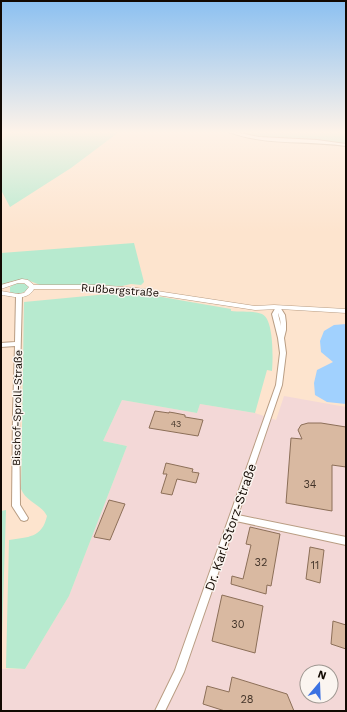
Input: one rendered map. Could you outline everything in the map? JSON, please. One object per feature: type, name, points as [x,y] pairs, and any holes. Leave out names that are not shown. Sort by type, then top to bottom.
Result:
[{"type":"street","name":"Rußbergstraße","points":[[4,290],[20,281],[27,282],[32,287],[95,287],[136,290],[254,308],[346,311]]},
{"type":"street","points":[[4,290],[12,296],[19,296],[28,293],[32,287]]},
{"type":"street","name":"Bischof-Sproll-Straße","points":[[19,296],[16,506],[24,518]]},
{"type":"street","name":"Dr. Karl-Storz-Straße","points":[[160,711],[179,672],[279,385],[283,353],[275,314],[278,308]]},
{"type":"street","points":[[1,345],[18,344]]},
{"type":"street","points":[[233,517],[346,541]]},
{"type":"shaded area","points":[[284,396],[346,407],[346,711],[1,711],[1,669],[25,669],[69,596],[127,446],[103,441],[122,400],[197,413],[200,404],[255,413],[276,420]]},
{"type":"green space","points":[[1,165],[75,165],[10,207],[1,190]]},
{"type":"green space","points":[[134,243],[144,282],[141,285],[40,285],[25,279],[12,281],[1,286],[1,253]]},
{"type":"green space","points":[[17,283],[26,284],[29,288],[25,292],[10,292],[10,287]]},
{"type":"green space","points":[[108,294],[156,296],[231,309],[231,311],[262,314],[266,317],[271,331],[272,371],[267,370],[255,413],[200,404],[197,413],[122,400],[103,441],[127,446],[69,596],[25,669],[6,668],[9,540],[28,537],[38,532],[42,529],[47,516],[26,497],[21,489],[24,302]]},
{"type":"green space","points":[[6,510],[1,669],[1,511]]},
{"type":"water","points":[[346,324],[346,404],[327,402],[315,395],[314,383],[317,370],[333,362],[321,352],[320,341],[324,331],[334,325]]},
{"type":"building","points":[[155,411],[175,413],[185,415],[185,417],[203,420],[198,436],[149,428]]},
{"type":"building","points":[[308,423],[321,423],[346,427],[346,467],[332,465],[332,511],[286,503],[291,438],[302,439],[298,430],[301,425]]},
{"type":"building","points":[[166,463],[193,469],[192,472],[199,473],[196,483],[177,479],[172,495],[161,493],[167,474],[163,474]]},
{"type":"building","points":[[109,500],[125,504],[110,540],[94,537]]},
{"type":"building","points":[[250,527],[280,534],[271,586],[267,585],[266,594],[231,584],[232,576],[243,579],[251,545],[246,544]]},
{"type":"building","points":[[310,547],[324,550],[320,583],[306,579]]},
{"type":"building","points":[[222,595],[263,606],[255,653],[212,641]]},
{"type":"building","points":[[333,621],[346,625],[346,649],[331,644]]},
{"type":"building","points":[[232,677],[287,694],[294,711],[225,711],[203,704],[207,686],[229,692]]}]
